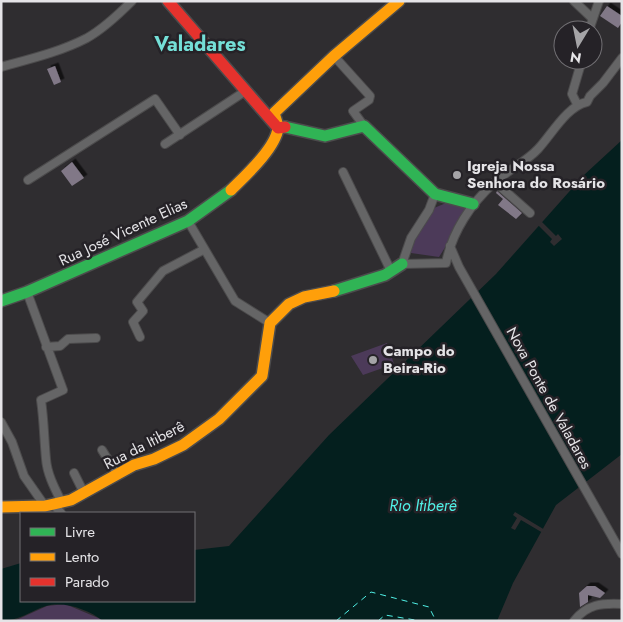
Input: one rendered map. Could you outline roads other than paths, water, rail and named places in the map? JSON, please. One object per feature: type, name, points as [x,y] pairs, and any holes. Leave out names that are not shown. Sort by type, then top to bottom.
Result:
[{"type":"street","points":[[1,67],[41,56],[87,38],[117,16],[132,1]]},
{"type":"street","points":[[168,1],[244,92],[278,128],[287,126],[302,129],[322,137],[364,126]]},
{"type":"street","name":"Rua José Vicente Elias","points":[[1,301],[27,292],[188,221],[224,197],[251,170],[272,143],[278,128],[274,113],[334,56],[399,1]]},
{"type":"street","points":[[574,1],[592,18],[599,1]]},
{"type":"street","points":[[334,56],[370,96],[369,100],[354,111],[364,126],[435,194],[474,204]]},
{"type":"street","points":[[188,221],[203,250],[235,301],[270,324],[289,304],[304,297],[341,289],[385,275],[402,264],[446,263],[450,246],[474,204],[495,182],[536,151],[576,104],[587,102],[622,58]]},
{"type":"street","points":[[576,104],[572,94],[579,70]]},
{"type":"street","points":[[165,144],[244,92]]},
{"type":"street","points":[[28,180],[155,99],[180,135]]},
{"type":"street","points":[[343,172],[391,271]]},
{"type":"street","points":[[495,182],[530,213]]},
{"type":"street","points":[[402,264],[411,238],[429,210],[435,194]]},
{"type":"street","name":"Nova Ponte de Valadares","points":[[450,246],[459,266],[622,554]]},
{"type":"street","points":[[140,336],[133,322],[143,311],[137,302],[164,271],[203,250]]},
{"type":"street","points":[[27,292],[63,390],[41,400],[45,427],[46,460],[55,507]]},
{"type":"street","name":"Rua da Itiberê","points":[[1,507],[55,507],[84,494],[134,465],[183,445],[219,419],[262,376],[270,324]]},
{"type":"street","points":[[46,346],[60,346],[68,338],[96,338]]},
{"type":"street","points":[[1,422],[12,442],[24,476],[55,507]]},
{"type":"street","points":[[102,450],[118,474]]},
{"type":"street","points":[[74,473],[84,494]]},
{"type":"street","points":[[574,621],[592,605],[601,602],[622,604]]},
{"type":"water","name":"Rio Itiberê","points":[[622,140],[622,454],[556,505],[513,583],[497,621],[103,621],[84,610],[69,606],[53,605],[46,606],[19,618],[1,621],[1,569],[20,563],[20,602],[195,602],[195,550],[229,546],[329,435],[496,274],[584,175]]},
{"type":"place","name":"Igreja Nossa Senhora do Rosário","points":[[457,175]]},
{"type":"place","name":"Campo do Beira-Rio","points":[[373,360]]},
{"type":"district","name":"Valadares","points":[[200,44]]}]
